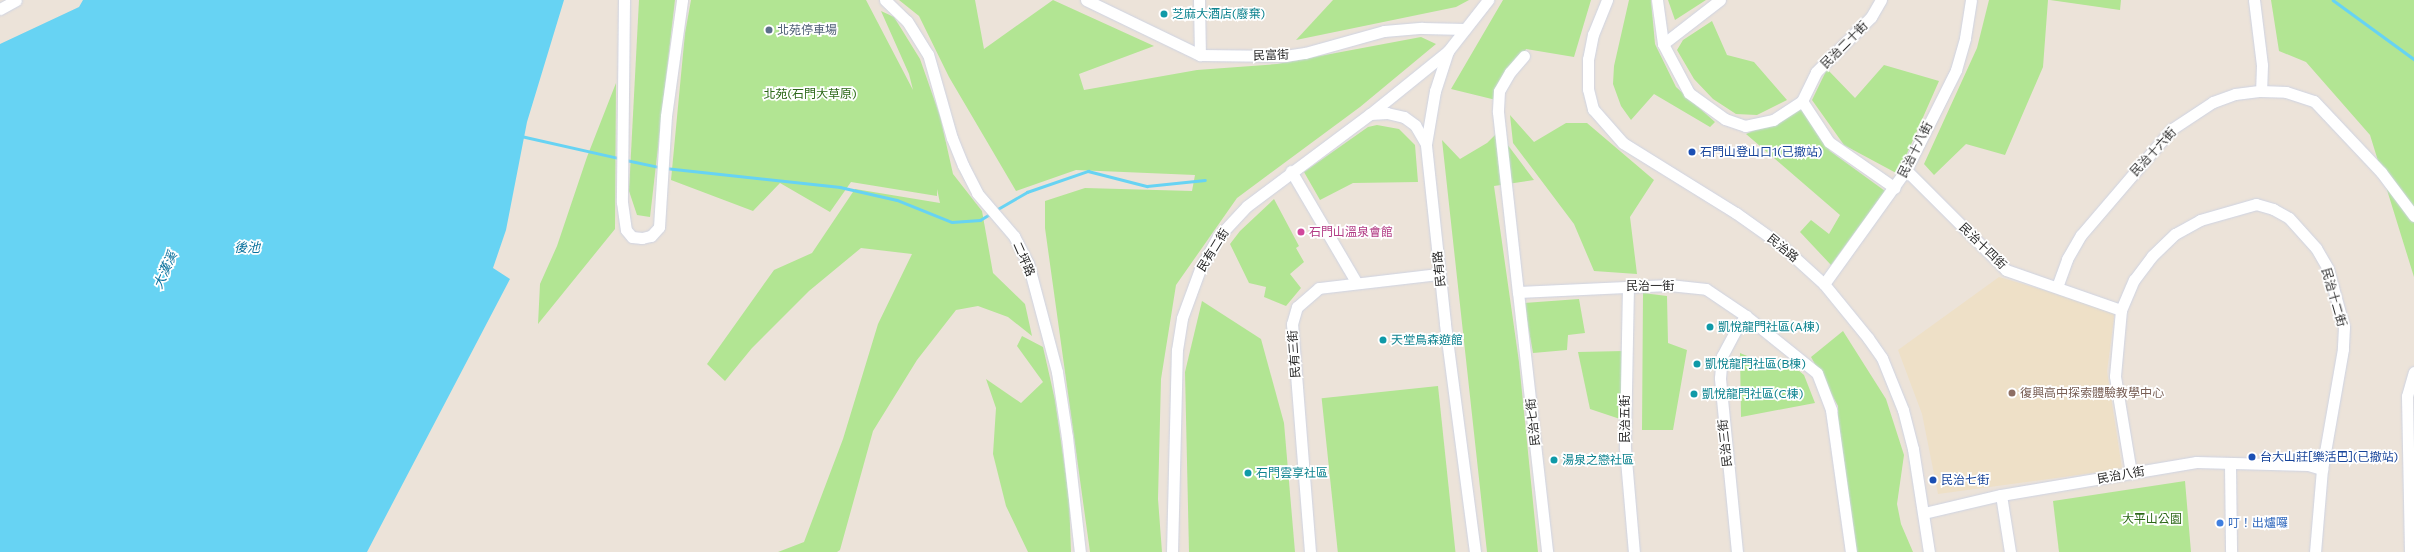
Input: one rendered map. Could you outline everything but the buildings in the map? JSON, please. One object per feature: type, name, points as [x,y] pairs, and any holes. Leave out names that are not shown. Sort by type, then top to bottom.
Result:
[{"type":"street","points":[[0,9],[16,0]]},
{"type":"street","points":[[624,0],[622,202],[626,230],[632,237],[642,238],[652,236],[659,227],[666,116],[682,0]]},
{"type":"street","name":"二坪路","points":[[885,0],[907,22],[928,54],[952,138],[963,165],[977,193],[1014,236],[1028,263],[1056,372],[1068,444],[1080,552]]},
{"type":"street","name":"民富街","points":[[1086,0],[1200,55],[1285,56],[1306,53],[1384,31],[1422,28],[1465,29]]},
{"type":"street","points":[[1199,0],[1200,55]]},
{"type":"street","name":"民有路","points":[[1475,552],[1439,274],[1426,144],[1434,91],[1448,51],[1488,0]]},
{"type":"street","name":"民治路","points":[[1607,0],[1593,34],[1588,59],[1588,89],[1592,109],[1623,143],[1736,213],[1781,245],[1824,284],[1882,358],[1906,423],[1924,513],[1929,552]]},
{"type":"street","points":[[1658,0],[1663,44],[1689,93],[1725,120],[1745,126],[1773,120],[1802,101],[1829,142],[1895,188]]},
{"type":"street","points":[[1663,44],[1720,0]]},
{"type":"street","name":"民治二十街","points":[[1802,101],[1816,72],[1872,17],[1882,0]]},
{"type":"street","name":"民治十八街","points":[[1824,284],[1895,188],[1906,170],[1956,70],[1965,38],[1971,0]]},
{"type":"street","points":[[2254,0],[2262,65],[2261,91]]},
{"type":"street","name":"民有二街","points":[[1172,552],[1177,350],[1191,287],[1218,237],[1233,219],[1291,171],[1370,114],[1448,51]]},
{"type":"street","points":[[1518,292],[1498,112],[1499,91],[1510,72],[1524,56]]},
{"type":"street","name":"民治十六街","points":[[2056,287],[2067,259],[2080,236],[2172,129],[2213,102],[2235,94],[2261,91],[2286,92],[2314,101],[2381,172],[2414,216]]},
{"type":"street","points":[[1370,114],[1387,113],[1404,117],[1415,125],[1426,144]]},
{"type":"street","name":"民治十四街","points":[[1906,170],[2006,270],[2121,310]]},
{"type":"street","points":[[1291,171],[1356,282]]},
{"type":"street","name":"民治十二街","points":[[2131,473],[2115,376],[2121,310],[2134,280],[2152,256],[2181,230],[2200,220],[2256,204],[2289,218],[2316,248],[2328,269],[2344,327],[2343,349],[2322,468],[2315,552]]},
{"type":"street","name":"民有三街","points":[[1310,552],[1292,324],[1297,306],[1319,288],[1356,282],[1439,274]]},
{"type":"street","name":"民治一街","points":[[1518,292],[1669,284],[1706,289],[1746,316],[1816,373],[1831,410],[1851,552]]},
{"type":"street","name":"民治五街","points":[[1628,286],[1625,448],[1634,552]]},
{"type":"street","name":"民治七街","points":[[1518,292],[1547,552]]},
{"type":"street","name":"民治三街","points":[[1737,552],[1720,378],[1722,356],[1738,326],[1746,316]]},
{"type":"street","points":[[2410,552],[2407,396],[2414,372]]},
{"type":"street","name":"民治八街","points":[[1924,513],[2001,495],[2196,462],[2230,465],[2308,465],[2322,468]]},
{"type":"street","points":[[2230,465],[2231,552]]},
{"type":"street","points":[[2001,495],[2010,552]]},
{"type":"shaded area","name":"復興高中探索體驗教學中心","points":[[1999,277],[2115,311],[2107,371],[2122,469],[1938,494],[1922,414],[1898,350]]},
{"type":"green space","points":[[639,0],[675,0],[650,217],[637,215],[629,191]]},
{"type":"green space","name":"北苑(石門大草原)","points":[[691,0],[866,0],[913,90],[909,74],[881,11],[894,17],[920,59],[940,116],[953,174],[982,211],[993,273],[1025,304],[1032,336],[1008,317],[978,306],[956,310],[917,360],[873,431],[840,550],[837,552],[778,552],[804,542],[843,439],[878,324],[912,254],[861,248],[809,291],[752,348],[725,381],[707,364],[774,270],[812,253],[855,189],[940,203],[937,189],[937,196],[851,182],[830,212],[780,183],[753,211],[671,180],[685,33]]},
{"type":"green space","points":[[899,0],[975,0],[984,49],[1053,0],[1154,46],[1079,74],[1084,90],[1197,70],[1277,64],[1421,37],[1436,44],[1360,107],[1237,198],[1176,285],[1161,379],[1158,499],[1162,552],[1090,552],[1045,228],[1045,201],[1085,188],[1192,191],[1195,175],[1076,170],[1016,191],[949,77],[919,16]]},
{"type":"green space","points":[[1333,0],[1469,0],[1456,7],[1296,40]]},
{"type":"green space","points":[[1503,0],[1591,0],[1574,57],[1526,49],[1496,100],[1451,89]]},
{"type":"green space","points":[[1629,0],[1651,0],[1655,44],[1676,87],[1715,122],[1710,127],[1654,94],[1631,120],[1621,106],[1613,84],[1614,66]]},
{"type":"green space","points":[[1668,0],[1706,0],[1675,20]]},
{"type":"green space","points":[[1989,0],[2048,0],[2043,67],[2005,155],[1966,144],[1934,175],[1924,164],[1977,48]]},
{"type":"green space","points":[[2050,0],[2121,0],[2120,10]]},
{"type":"green space","points":[[2271,0],[2414,0],[2414,277],[2370,135],[2306,62],[2279,51]]},
{"type":"green space","points":[[1712,21],[1727,55],[1754,62],[1787,100],[1757,115],[1736,114],[1713,99],[1694,79],[1677,50],[1683,40]]},
{"type":"green space","points":[[1884,65],[1939,81],[1898,174],[1844,145],[1812,100],[1827,69],[1855,98]]},
{"type":"green space","points":[[616,83],[615,229],[538,324],[540,284],[557,246],[587,157]]},
{"type":"green space","points":[[1802,109],[1830,151],[1885,191],[1831,265],[1800,232],[1811,220],[1829,234],[1840,215],[1746,134]]},
{"type":"green space","points":[[1510,115],[1534,142],[1566,123],[1587,123],[1654,180],[1630,217],[1637,274],[1594,271],[1574,224],[1513,143]]},
{"type":"green space","points":[[1377,125],[1399,129],[1415,145],[1418,182],[1353,183],[1320,200],[1304,172],[1368,127]]},
{"type":"green space","points":[[1498,132],[1534,180],[1494,186],[1519,362],[1538,552],[1487,552],[1442,140],[1460,159],[1487,143]]},
{"type":"green space","points":[[1274,199],[1299,246],[1296,248],[1304,262],[1290,274],[1301,288],[1286,306],[1264,297],[1266,287],[1249,283],[1230,244],[1240,231]]},
{"type":"green space","points":[[1643,293],[1667,296],[1668,343],[1687,350],[1673,430],[1642,430]]},
{"type":"green space","points":[[1579,299],[1585,333],[1568,335],[1567,350],[1533,353],[1524,303]]},
{"type":"green space","points":[[1202,301],[1261,339],[1284,423],[1295,552],[1189,552],[1185,372]]},
{"type":"green space","points":[[1843,331],[1886,399],[1904,455],[1897,504],[1901,524],[1913,552],[1856,552],[1838,433],[1838,406],[1811,357]]},
{"type":"green space","points":[[1022,336],[1043,347],[1055,400],[1069,496],[1071,552],[1028,552],[1006,506],[993,454],[996,408],[986,379],[1021,403],[1043,382],[1017,346]]},
{"type":"green space","points":[[1624,351],[1620,419],[1590,409],[1578,352]]},
{"type":"green space","points":[[1740,353],[1769,365],[1786,360],[1804,375],[1815,403],[1741,417]]},
{"type":"green space","points":[[1438,386],[1455,552],[1338,552],[1322,398]]},
{"type":"green space","name":"大平山公園","points":[[2185,481],[2191,552],[2059,552],[2053,501]]},
{"type":"water","name":"後池","points":[[83,0],[564,0],[527,122],[506,230],[493,268],[510,279],[367,552],[0,552],[0,44],[79,7]]},
{"type":"waterway","points":[[2333,0],[2414,59]]},
{"type":"waterway","points":[[521,136],[619,158]]},
{"type":"waterway","points":[[626,160],[660,167]]},
{"type":"waterway","points":[[665,168],[840,187],[897,200],[952,222],[980,220],[990,214]]},
{"type":"waterway","points":[[996,210],[1027,192],[1088,171],[1147,186],[1205,180]]},
{"type":"place","name":"芝麻大酒店(廢棄)","points":[[1164,14]]},
{"type":"place","name":"北苑停車場","points":[[769,30]]},
{"type":"place","name":"石門山登山口1(已撤站)","points":[[1692,152]]},
{"type":"place","name":"石門山溫泉會館","points":[[1301,232]]},
{"type":"place","name":"凱悅龍門社區(A棟)","points":[[1710,327]]},
{"type":"place","name":"天堂鳥森遊館","points":[[1383,340]]},
{"type":"place","name":"凱悅龍門社區(B棟)","points":[[1697,364]]},
{"type":"place","name":"復興高中探索體驗教學中心","points":[[2012,393]]},
{"type":"place","name":"凱悅龍門社區(C棟)","points":[[1694,394]]},
{"type":"place","name":"台大山莊[樂活巴](已撤站)","points":[[2252,457]]},
{"type":"place","name":"湯泉之戀社區","points":[[1554,460]]},
{"type":"place","name":"石門雲享社區","points":[[1248,473]]},
{"type":"place","name":"民治七街","points":[[1933,480]]},
{"type":"place","name":"叮！出爐囉","points":[[2220,523]]},
{"type":"water label","name":"大漢溪","points":[[165,270]]}]
